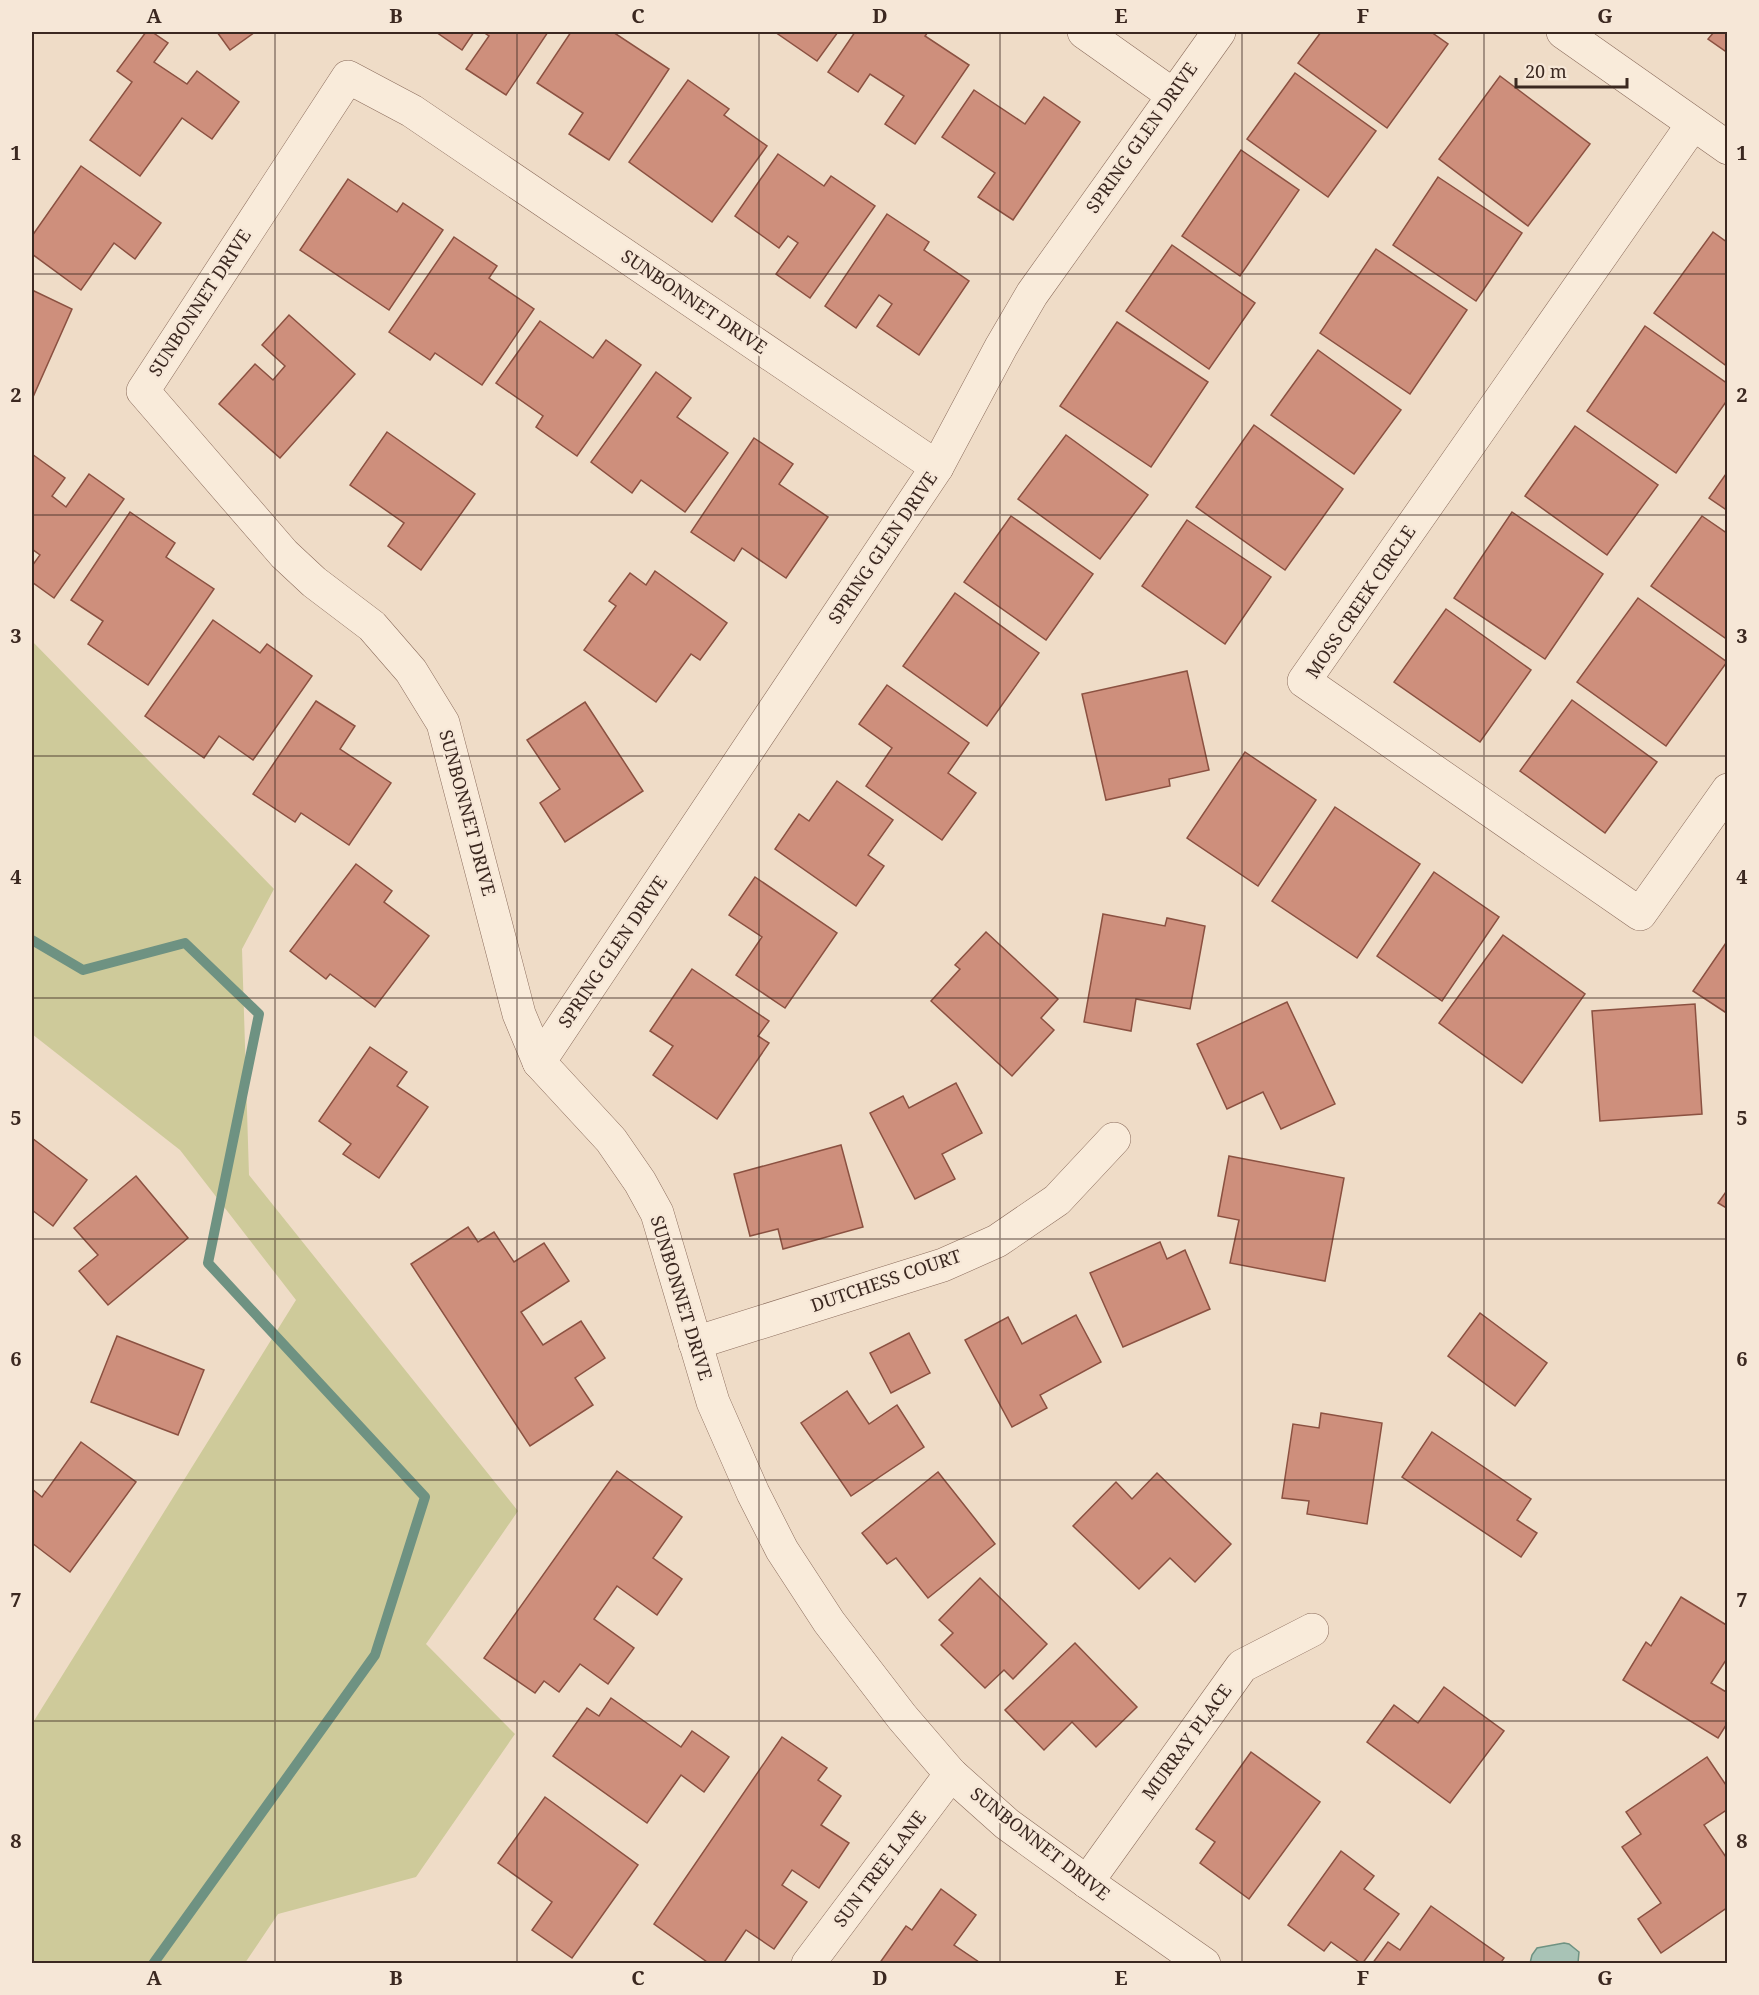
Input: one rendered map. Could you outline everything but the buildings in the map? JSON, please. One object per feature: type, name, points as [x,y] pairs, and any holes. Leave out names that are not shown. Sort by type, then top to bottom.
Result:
[{"type":"street","points":[[1084,32],[1173,95]]},
{"type":"street","name":"SPRING GLEN DRIVE","points":[[540,1062],[937,467],[1000,346],[1032,294],[1219,32]]},
{"type":"street","points":[[1563,32],[1728,148]]},
{"type":"street","name":"SUNBONNET DRIVE","points":[[937,467],[412,111],[348,77],[143,391],[284,554],[314,582],[372,626],[411,671],[443,723],[519,1014],[540,1062],[611,1140],[640,1182],[657,1214],[713,1402],[753,1493],[782,1550],[829,1622],[902,1717],[951,1774],[1007,1824],[1204,1964]]},
{"type":"street","name":"MOSS CREEK CIRCLE","points":[[1693,124],[1304,681],[1640,914],[1728,790]]},
{"type":"street","name":"DUTCHESS COURT","points":[[695,1343],[943,1265],[997,1241],[1057,1200],[1114,1139]]},
{"type":"street","name":"MURRAY PLACE","points":[[1087,1882],[1242,1666],[1312,1630]]},
{"type":"street","name":"SUN TREE LANE","points":[[808,1964],[951,1774]]},
{"type":"shaded area","points":[[32,641],[274,889],[242,949],[249,1175],[518,1511],[426,1644],[515,1734],[416,1877],[278,1914],[245,1963],[32,1963],[32,1724],[296,1300],[180,1150],[32,1034]]},
{"type":"shaded area","points":[[1564,1943],[1579,1952],[1578,1963],[1530,1963],[1537,1948]]},
{"type":"waterway","points":[[32,940],[83,970],[185,943],[259,1014],[208,1263],[425,1497],[375,1655],[153,1964]]}]
